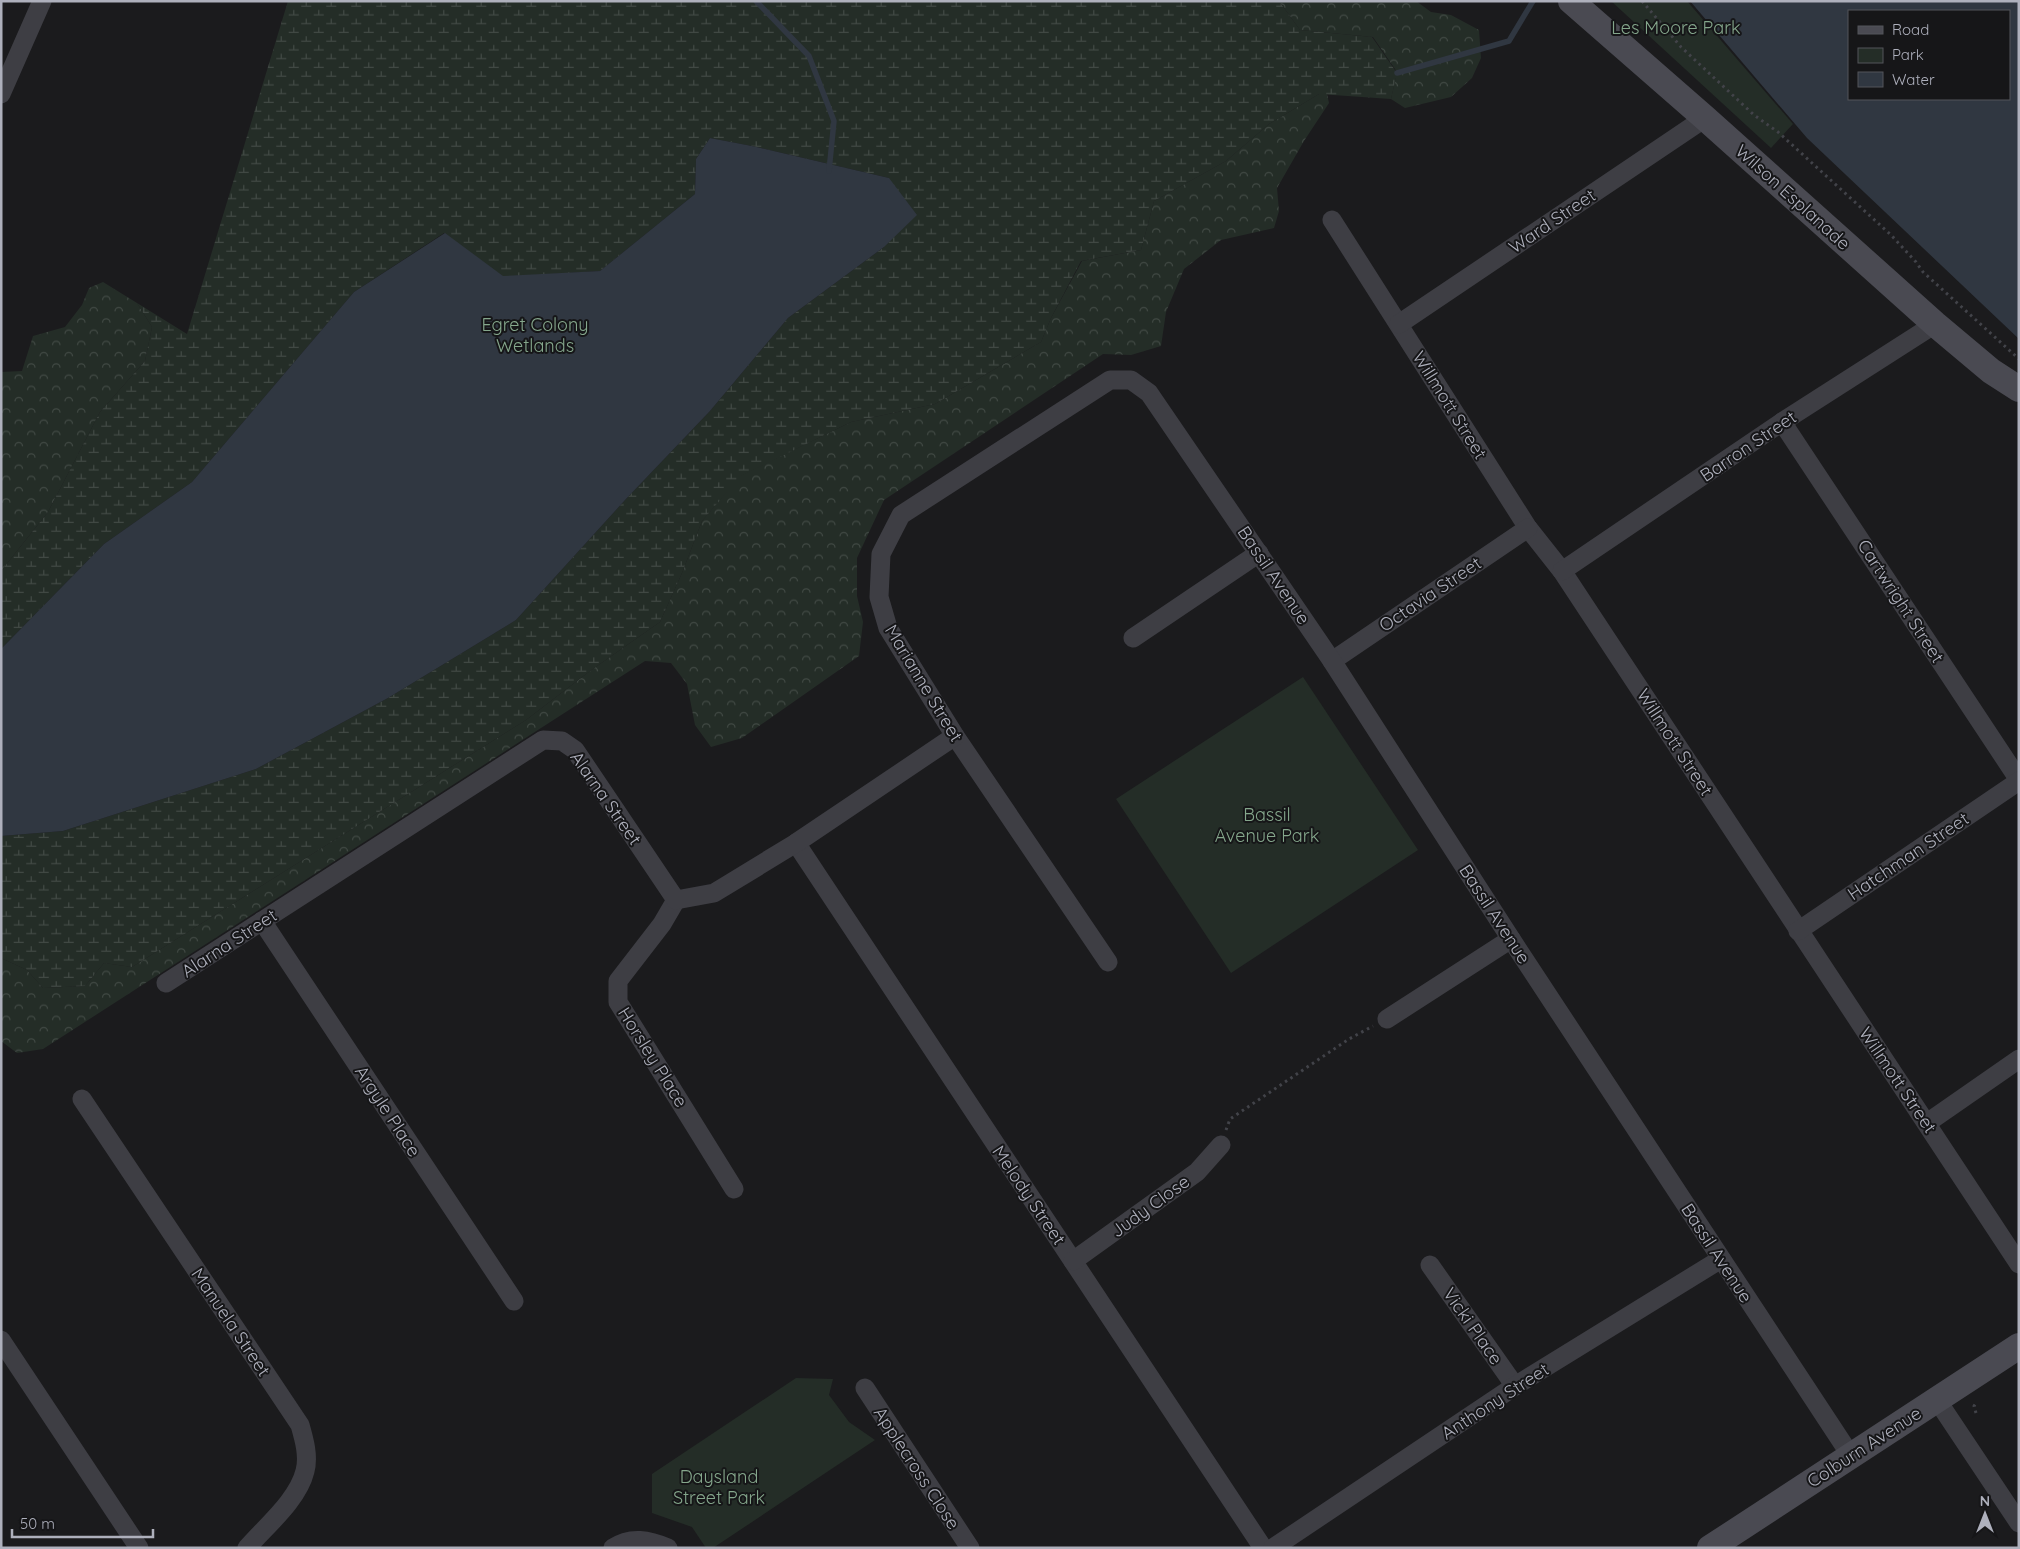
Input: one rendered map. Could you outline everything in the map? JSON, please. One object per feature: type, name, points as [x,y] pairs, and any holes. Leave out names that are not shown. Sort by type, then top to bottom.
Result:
[{"type":"street","points":[[1,94],[42,1]]},
{"type":"street","name":"Wilson Esplanade","points":[[1571,1],[1706,118],[1935,324],[1991,371],[2019,389]]},
{"type":"street","name":"Ward Street","points":[[1399,324],[1706,118]]},
{"type":"street","name":"Willmott Street","points":[[1332,220],[1528,528],[1562,571],[2019,1264]]},
{"type":"street","name":"Barron Street","points":[[1562,571],[1782,422],[1935,324]]},
{"type":"street","name":"Marianne Street","points":[[1108,962],[955,736],[888,628],[879,597],[881,554],[901,515],[1110,380],[1131,380]]},
{"type":"street","name":"Bassil Avenue","points":[[1131,380],[1149,394],[1332,661],[1511,939],[1850,1456]]},
{"type":"street","name":"Cartwright Street","points":[[1782,422],[2019,781]]},
{"type":"street","name":"Octavia Street","points":[[1332,661],[1528,528]]},
{"type":"street","points":[[1133,638],[1259,554]]},
{"type":"street","points":[[676,900],[714,892],[796,843],[955,736]]},
{"type":"street","name":"Alarna Street","points":[[166,983],[543,740],[562,741],[575,750],[676,900]]},
{"type":"street","name":"Hatchman Street","points":[[1798,931],[2019,781]]},
{"type":"street","name":"Melody Street","points":[[796,843],[1263,1548]]},
{"type":"street","name":"Horsley Place","points":[[676,900],[662,924],[618,981],[618,1002],[734,1188]]},
{"type":"street","name":"Argyle Place","points":[[262,921],[514,1302]]},
{"type":"street","points":[[1387,1020],[1511,939]]},
{"type":"street","points":[[1927,1123],[2019,1059]]},
{"type":"street","name":"Manuela Street","points":[[82,1099],[300,1425],[306,1446],[306,1470],[298,1491],[247,1548]]},
{"type":"street","name":"Judy Close","points":[[1073,1261],[1197,1172],[1221,1145]]},
{"type":"street","name":"Anthony Street","points":[[1273,1548],[1515,1386],[1721,1259]]},
{"type":"street","name":"Vicki Place","points":[[1430,1265],[1515,1386]]},
{"type":"street","points":[[1,1340],[139,1547]]},
{"type":"street","name":"Colburn Avenue","points":[[1710,1548],[2019,1346]]},
{"type":"street","name":"Applecross Close","points":[[865,1388],[970,1548]]},
{"type":"street","points":[[1937,1400],[2019,1523]]},
{"type":"street","points":[[613,1548],[623,1541],[646,1540],[668,1548]]},
{"type":"path","points":[[1642,1],[1681,47],[1754,115],[1778,132],[1891,235],[1916,262],[1922,272],[2019,359]]},
{"type":"path","points":[[1221,1145],[1230,1119],[1349,1038],[1387,1020]]},
{"type":"green space","points":[[288,1],[1279,1],[1300,30],[1372,37],[1397,73],[1391,99],[1319,94],[1269,124],[1226,161],[1154,201],[1141,250],[1081,261],[1051,318],[1041,342],[935,404],[851,422],[741,476],[702,521],[660,622],[590,671],[526,720],[132,967],[104,963],[85,986],[43,988],[27,970],[1,958],[1,836],[63,831],[256,769],[388,698],[516,620],[626,499],[710,411],[788,318],[884,247],[889,178],[710,138],[696,159],[695,194],[600,271],[503,277],[444,233],[354,292],[192,482],[104,544],[1,649],[1,571],[48,512],[100,412],[145,361],[152,327],[137,303],[187,334]]},
{"type":"green space","points":[[1279,1],[1416,1],[1431,12],[1451,15],[1479,30],[1481,58],[1472,78],[1451,97],[1405,108],[1391,99],[1397,72],[1373,37],[1300,30]]},
{"type":"green space","name":"Les Moore Park","points":[[1611,1],[1687,1],[1793,124],[1771,148]]},
{"type":"green space","points":[[1319,94],[1327,94],[1329,103],[1277,188],[1279,211],[1274,228],[1221,240],[1184,269],[1166,312],[1161,346],[1131,355],[1103,354],[884,500],[857,558],[857,596],[863,622],[859,656],[742,738],[711,747],[695,725],[687,684],[671,663],[645,661],[43,1049],[17,1053],[1,1041],[1,958],[27,970],[43,988],[85,986],[104,963],[132,967],[526,720],[590,671],[660,622],[702,521],[740,476],[851,422],[935,404],[1041,342],[1051,318],[1082,261],[1141,250],[1154,201],[1226,161],[1269,124]]},
{"type":"green space","points":[[103,282],[137,303],[152,327],[145,361],[100,412],[48,512],[1,571],[1,372],[22,371],[33,336],[65,327],[82,305],[89,288]]},
{"type":"green space","name":"Bassil Avenue Park","points":[[1303,677],[1418,850],[1231,973],[1116,799]]},
{"type":"green space","name":"Daysland Street Park","points":[[796,1378],[833,1379],[829,1395],[849,1422],[875,1440],[713,1548],[706,1548],[692,1527],[652,1513],[652,1474]]},
{"type":"water","points":[[1690,1],[2019,1],[2019,339],[1807,138]]},
{"type":"water","points":[[710,138],[889,178],[917,215],[884,247],[788,318],[710,411],[626,499],[516,620],[388,698],[256,769],[63,831],[1,836],[1,649],[104,544],[192,482],[354,292],[445,233],[503,276],[600,271],[695,194],[696,159]]},
{"type":"waterway","points":[[756,1],[809,56],[834,121],[829,171]]},
{"type":"waterway","points":[[1397,73],[1509,41],[1533,1]]},
{"type":"park label","name":"Egret Colony Wetlands","points":[[535,334]]}]
